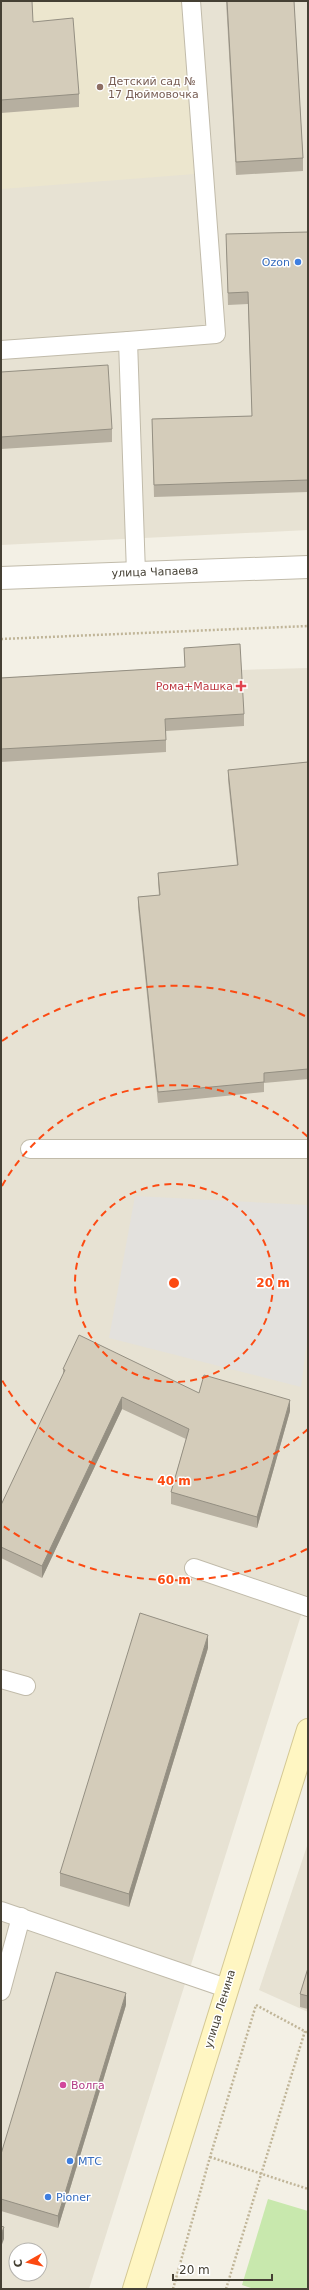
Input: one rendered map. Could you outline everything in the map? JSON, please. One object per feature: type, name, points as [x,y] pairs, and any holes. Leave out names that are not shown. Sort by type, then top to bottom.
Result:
[{"type":"main road","name":"улица Ленина","points":[[134,2289],[226,1988],[308,1730]]},
{"type":"street","name":"улица Чапаева","points":[[1,578],[308,567]]},
{"type":"lane","points":[[1,350],[216,334],[190,1]]},
{"type":"lane","points":[[128,341],[136,573]]},
{"type":"lane","points":[[30,1149],[308,1149]]},
{"type":"lane","points":[[194,1568],[308,1607]]},
{"type":"lane","points":[[1,1679],[26,1686]]},
{"type":"lane","points":[[1,1910],[226,1988]]},
{"type":"lane","points":[[1,1991],[21,1917]]},
{"type":"path","points":[[1,639],[308,626]]},
{"type":"path","points":[[226,1988],[308,2033]]},
{"type":"path","points":[[173,2289],[210,2157],[256,2005]]},
{"type":"path","points":[[226,2289],[305,2031]]},
{"type":"path","points":[[210,2157],[308,2189]]},
{"type":"shaded area","points":[[1,1],[308,1],[308,530],[1,545]]},
{"type":"shaded area","name":"Детский сад № 17 Дюймовочка","points":[[1,1],[192,1],[208,173],[1,189]]},
{"type":"shaded area","points":[[308,668],[308,1593],[89,2289],[1,2289],[1,677]]},
{"type":"shaded area","points":[[135,1196],[308,1205],[308,1334],[301,1387],[109,1338]]},
{"type":"shaded area","points":[[308,1843],[308,2012],[259,1990]]},
{"type":"green space","points":[[268,2199],[308,2211],[308,2289],[254,2289],[242,2285]]},
{"type":"building","points":[[1,1],[32,1],[33,22],[73,18],[79,94],[1,100]]},
{"type":"building","points":[[227,1],[294,1],[303,158],[236,162]]},
{"type":"building","points":[[308,232],[308,480],[154,485],[152,419],[252,416],[248,292],[228,293],[226,234]]},
{"type":"building","points":[[108,365],[112,429],[1,437],[1,372]]},
{"type":"building","points":[[240,644],[244,714],[165,719],[166,740],[1,749],[1,678],[185,667],[184,648]]},
{"type":"building","points":[[308,762],[308,1069],[264,1073],[264,1082],[158,1092],[138,897],[160,895],[158,873],[238,865],[228,770]]},
{"type":"building","points":[[79,1335],[199,1393],[204,1375],[290,1400],[257,1517],[171,1492],[189,1429],[122,1397],[42,1566],[1,1547],[1,1505],[65,1370],[63,1369]]},
{"type":"building","points":[[140,1613],[208,1635],[129,1894],[60,1873]]},
{"type":"building","points":[[308,1968],[308,1996],[300,1994]]},
{"type":"building","name":"Волга","points":[[56,1972],[126,1993],[58,2216],[1,2199],[1,2154]]},
{"type":"building","points":[[1,2226],[4,2227],[1,2235]]},
{"type":"place","name":"Детский сад № 17 Дюймовочка","points":[[100,87]]},
{"type":"place","name":"Ozon","points":[[298,262]]},
{"type":"place","name":"Рома+Машка","points":[[241,686]]},
{"type":"place","name":"Волга","points":[[63,2085]]},
{"type":"place","name":"МТС","points":[[70,2161]]},
{"type":"place","name":"Pioner","points":[[48,2197]]}]
